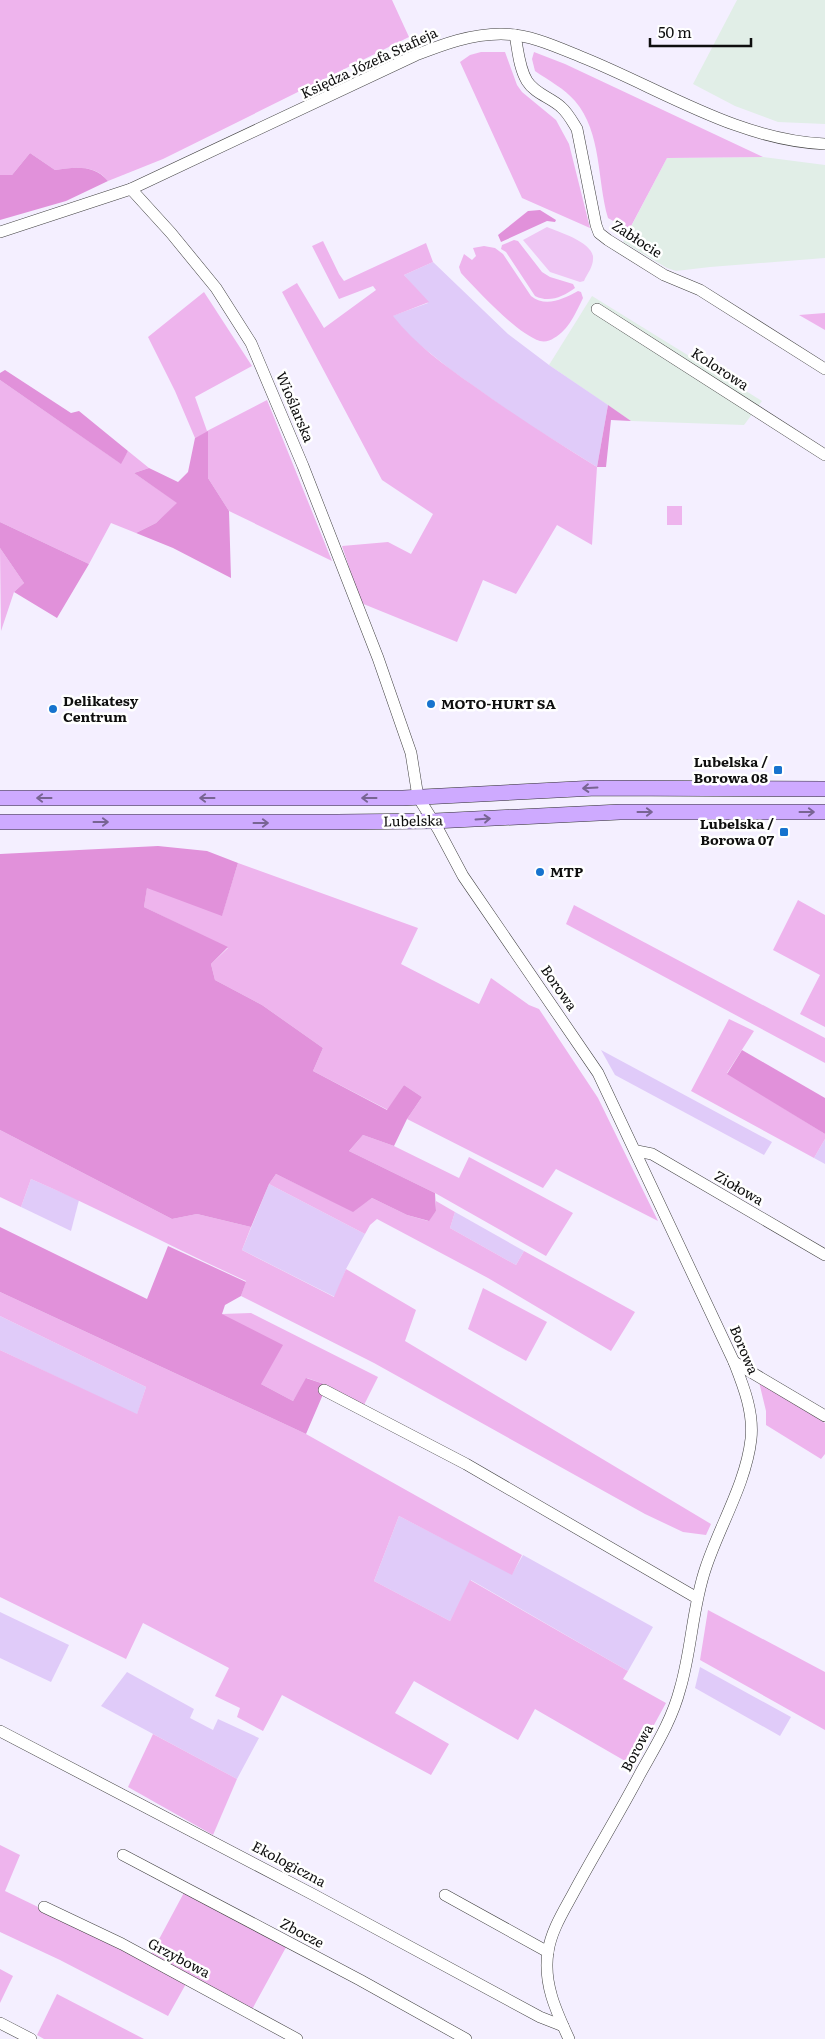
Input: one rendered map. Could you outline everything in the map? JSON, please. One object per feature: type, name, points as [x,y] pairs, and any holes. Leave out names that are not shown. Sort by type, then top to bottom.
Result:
[{"type":"main road","name":"Lubelska","points":[[0,798],[299,799],[418,797],[596,788],[825,788]]},
{"type":"main road","name":"Lubelska","points":[[0,822],[434,821],[620,812],[825,812]]},
{"type":"street","name":"Księdza Józefa Stafieja","points":[[131,189],[439,46],[462,38],[483,35],[515,35],[548,43],[608,67],[739,127],[792,141],[825,144]]},
{"type":"street","name":"Zabłocie","points":[[515,35],[523,72],[528,82],[537,92],[561,106],[570,116],[576,130],[599,233],[664,275],[700,290],[825,369]]},
{"type":"street","points":[[0,232],[131,189]]},
{"type":"street","name":"Wioślarska","points":[[131,189],[171,233],[216,288],[251,343],[303,466],[378,658],[411,753],[418,797]]},
{"type":"street","name":"Kolorowa","points":[[597,309],[825,455]]},
{"type":"street","name":"Borowa","points":[[418,797],[434,821],[463,876],[598,1073],[637,1151],[734,1362],[748,1405],[752,1437],[744,1470],[705,1568],[697,1598],[688,1657],[674,1711],[567,1904],[551,1938],[546,1965],[548,1987],[568,2039]]},
{"type":"street","name":"Ziołowa","points":[[637,1151],[652,1154],[825,1255]]},
{"type":"street","points":[[734,1362],[825,1416]]},
{"type":"street","points":[[324,1390],[466,1464],[697,1598]]},
{"type":"street","name":"Ekologiczna","points":[[0,1731],[314,1895],[540,2016],[563,2026]]},
{"type":"street","name":"Zbocze","points":[[123,1855],[360,1980],[466,2039]]},
{"type":"street","points":[[445,1895],[548,1952]]},
{"type":"street","name":"Grzybowa","points":[[44,1907],[130,1949],[298,2039]]},
{"type":"street","points":[[0,2024],[31,2039]]},
{"type":"shaded area","points":[[0,0],[392,0],[409,37],[163,159],[108,181],[91,169],[69,168],[55,170],[30,153],[12,175],[0,175]]},
{"type":"shaded area","points":[[737,0],[825,0],[825,124],[778,122],[735,106],[693,84]]},
{"type":"shaded area","points":[[481,52],[505,52],[517,85],[522,92],[556,120],[569,144],[590,228],[522,198],[460,62],[470,55]]},
{"type":"shaded area","points":[[534,52],[565,64],[763,157],[667,158],[629,230],[608,218],[598,157],[584,113],[566,93],[535,71],[532,59]]},
{"type":"shaded area","points":[[30,153],[55,170],[69,168],[90,169],[108,181],[66,201],[0,220],[0,175],[12,175]]},
{"type":"shaded area","points":[[763,157],[825,165],[825,258],[676,271],[667,268],[623,242],[667,158]]},
{"type":"shaded area","points":[[540,210],[556,220],[555,222],[547,221],[501,242],[498,235],[528,211]]},
{"type":"shaded area","points":[[547,227],[582,243],[592,253],[592,265],[584,281],[580,282],[550,272],[523,240]]},
{"type":"shaded area","points":[[514,240],[518,241],[542,272],[550,277],[573,284],[575,288],[566,294],[551,299],[535,296],[506,252],[501,249],[502,245]]},
{"type":"shaded area","points":[[323,241],[344,281],[426,243],[433,262],[404,275],[429,302],[393,316],[421,345],[452,370],[519,418],[597,467],[592,545],[557,525],[516,594],[483,580],[457,642],[361,603],[342,546],[388,542],[411,554],[433,514],[382,480],[282,292],[297,283],[324,328],[376,290],[373,286],[339,299],[312,246]]},
{"type":"shaded area","points":[[484,246],[495,248],[503,254],[531,296],[537,300],[549,302],[578,291],[581,292],[583,298],[578,309],[568,326],[559,335],[546,341],[530,337],[498,311],[461,273],[459,267],[464,254],[472,260],[476,256],[473,248]]},
{"type":"shaded area","points":[[433,262],[508,334],[549,365],[608,405],[597,467],[520,419],[451,370],[410,337],[392,316],[428,303],[404,275]]},
{"type":"shaded area","points":[[204,292],[252,366],[195,397],[207,431],[267,400],[332,561],[229,511],[208,478],[208,432],[195,438],[175,391],[148,337]]},
{"type":"shaded area","points":[[592,296],[762,401],[744,425],[631,421],[549,365]]},
{"type":"shaded area","points":[[825,313],[825,330],[799,315]]},
{"type":"shaded area","points":[[5,370],[71,413],[79,411],[128,451],[121,464],[0,380],[0,373]]},
{"type":"shaded area","points":[[0,380],[120,463],[128,451],[149,468],[134,473],[178,503],[156,523],[136,533],[111,523],[89,564],[0,522]]},
{"type":"shaded area","points":[[608,405],[631,421],[611,420],[606,467],[597,467]]},
{"type":"shaded area","points":[[208,431],[208,478],[229,511],[231,578],[173,548],[136,533],[156,523],[177,503],[134,473],[149,468],[178,482],[188,472],[195,438]]},
{"type":"shaded area","points":[[667,506],[682,506],[682,525],[667,525]]},
{"type":"shaded area","points":[[0,522],[89,564],[57,618],[14,592],[24,583],[0,548]]},
{"type":"shaded area","points":[[0,548],[24,583],[14,592],[1,631]]},
{"type":"shaded area","points":[[158,846],[207,851],[238,863],[222,916],[147,888],[144,907],[228,947],[211,964],[215,980],[262,1005],[323,1048],[313,1071],[387,1110],[404,1085],[422,1097],[407,1119],[394,1146],[363,1135],[349,1151],[435,1193],[436,1211],[429,1221],[407,1215],[372,1198],[353,1212],[276,1174],[269,1184],[251,1227],[197,1214],[172,1219],[0,1130],[0,854]]},
{"type":"shaded area","points":[[238,863],[418,928],[401,964],[479,1004],[491,978],[529,1005],[539,1009],[598,1098],[658,1221],[556,1169],[543,1188],[407,1119],[422,1097],[404,1085],[388,1110],[313,1071],[323,1048],[262,1005],[215,980],[211,964],[228,948],[144,907],[147,887],[222,915]]},
{"type":"shaded area","points":[[798,900],[825,915],[825,1027],[800,1014],[820,975],[773,950]]},
{"type":"shaded area","points":[[574,905],[825,1038],[825,1063],[566,924]]},
{"type":"shaded area","points":[[729,1019],[754,1031],[727,1073],[825,1134],[825,1139],[814,1158],[691,1091]]},
{"type":"shaded area","points":[[601,1050],[772,1142],[764,1155],[615,1075]]},
{"type":"shaded area","points":[[742,1050],[825,1098],[825,1134],[727,1074]]},
{"type":"shaded area","points":[[0,1130],[172,1219],[197,1214],[251,1227],[242,1250],[334,1297],[346,1269],[416,1310],[405,1341],[711,1524],[706,1535],[683,1532],[645,1514],[374,1363],[241,1296],[246,1281],[31,1179],[21,1207],[0,1197]]},
{"type":"shaded area","points":[[363,1135],[394,1146],[459,1178],[469,1157],[573,1213],[546,1256],[435,1193],[349,1151]]},
{"type":"shaded area","points":[[825,1139],[825,1164],[814,1158]]},
{"type":"shaded area","points":[[276,1174],[353,1211],[372,1198],[407,1215],[428,1221],[436,1211],[436,1201],[455,1212],[450,1228],[516,1265],[524,1251],[635,1312],[611,1351],[488,1278],[377,1219],[370,1225],[365,1234],[269,1184]]},
{"type":"shaded area","points":[[31,1179],[79,1200],[71,1231],[21,1207]]},
{"type":"shaded area","points":[[269,1184],[365,1234],[346,1269],[335,1297],[242,1250]]},
{"type":"shaded area","points":[[455,1212],[524,1251],[516,1265],[450,1228]]},
{"type":"shaded area","points":[[0,1227],[147,1299],[168,1246],[246,1282],[241,1296],[225,1305],[222,1314],[283,1345],[261,1384],[293,1401],[306,1378],[327,1385],[306,1434],[0,1292]]},
{"type":"shaded area","points":[[483,1288],[547,1322],[526,1361],[468,1329]]},
{"type":"shaded area","points":[[0,1292],[306,1434],[522,1555],[512,1575],[399,1516],[374,1581],[450,1621],[470,1580],[628,1671],[623,1679],[666,1703],[632,1765],[535,1709],[518,1740],[414,1681],[395,1713],[449,1744],[431,1775],[282,1695],[263,1731],[237,1717],[240,1708],[215,1696],[229,1668],[143,1623],[126,1659],[0,1597],[0,1350],[137,1414],[146,1387],[0,1316]]},
{"type":"shaded area","points":[[251,1313],[378,1377],[364,1405],[327,1385],[307,1378],[293,1401],[261,1384],[222,1314]]},
{"type":"shaded area","points":[[0,1316],[146,1387],[137,1415],[0,1350]]},
{"type":"shaded area","points":[[759,1382],[825,1423],[825,1454],[821,1459],[766,1425],[766,1411]]},
{"type":"shaded area","points":[[399,1516],[512,1574],[523,1555],[653,1627],[628,1671],[471,1580],[450,1621],[374,1581]]},
{"type":"shaded area","points":[[708,1610],[825,1672],[825,1730],[700,1660]]},
{"type":"shaded area","points":[[0,1612],[69,1645],[51,1682],[0,1658]]},
{"type":"shaded area","points":[[700,1667],[791,1717],[780,1736],[695,1688]]},
{"type":"shaded area","points":[[127,1672],[194,1709],[190,1718],[213,1730],[218,1719],[259,1738],[237,1779],[101,1706]]},
{"type":"shaded area","points":[[153,1734],[237,1779],[213,1835],[128,1787]]},
{"type":"shaded area","points":[[0,1845],[20,1855],[5,1891],[96,1935],[150,1956],[187,1887],[290,1940],[249,2015],[187,1982],[168,2016],[60,1960],[0,1932]]},
{"type":"shaded area","points":[[0,1969],[13,1976],[0,2003]]},
{"type":"shaded area","points":[[57,1994],[144,2039],[44,2039],[37,2035]]},
{"type":"place","name":"MOTO-HURT SA","points":[[431,704]]},
{"type":"place","name":"Delikatesy Centrum","points":[[53,709]]},
{"type":"place","name":"Lubelska / Borowa 08","points":[[778,770]]},
{"type":"place","name":"Lubelska / Borowa 07","points":[[784,832]]},
{"type":"place","name":"MTP","points":[[540,872]]}]
